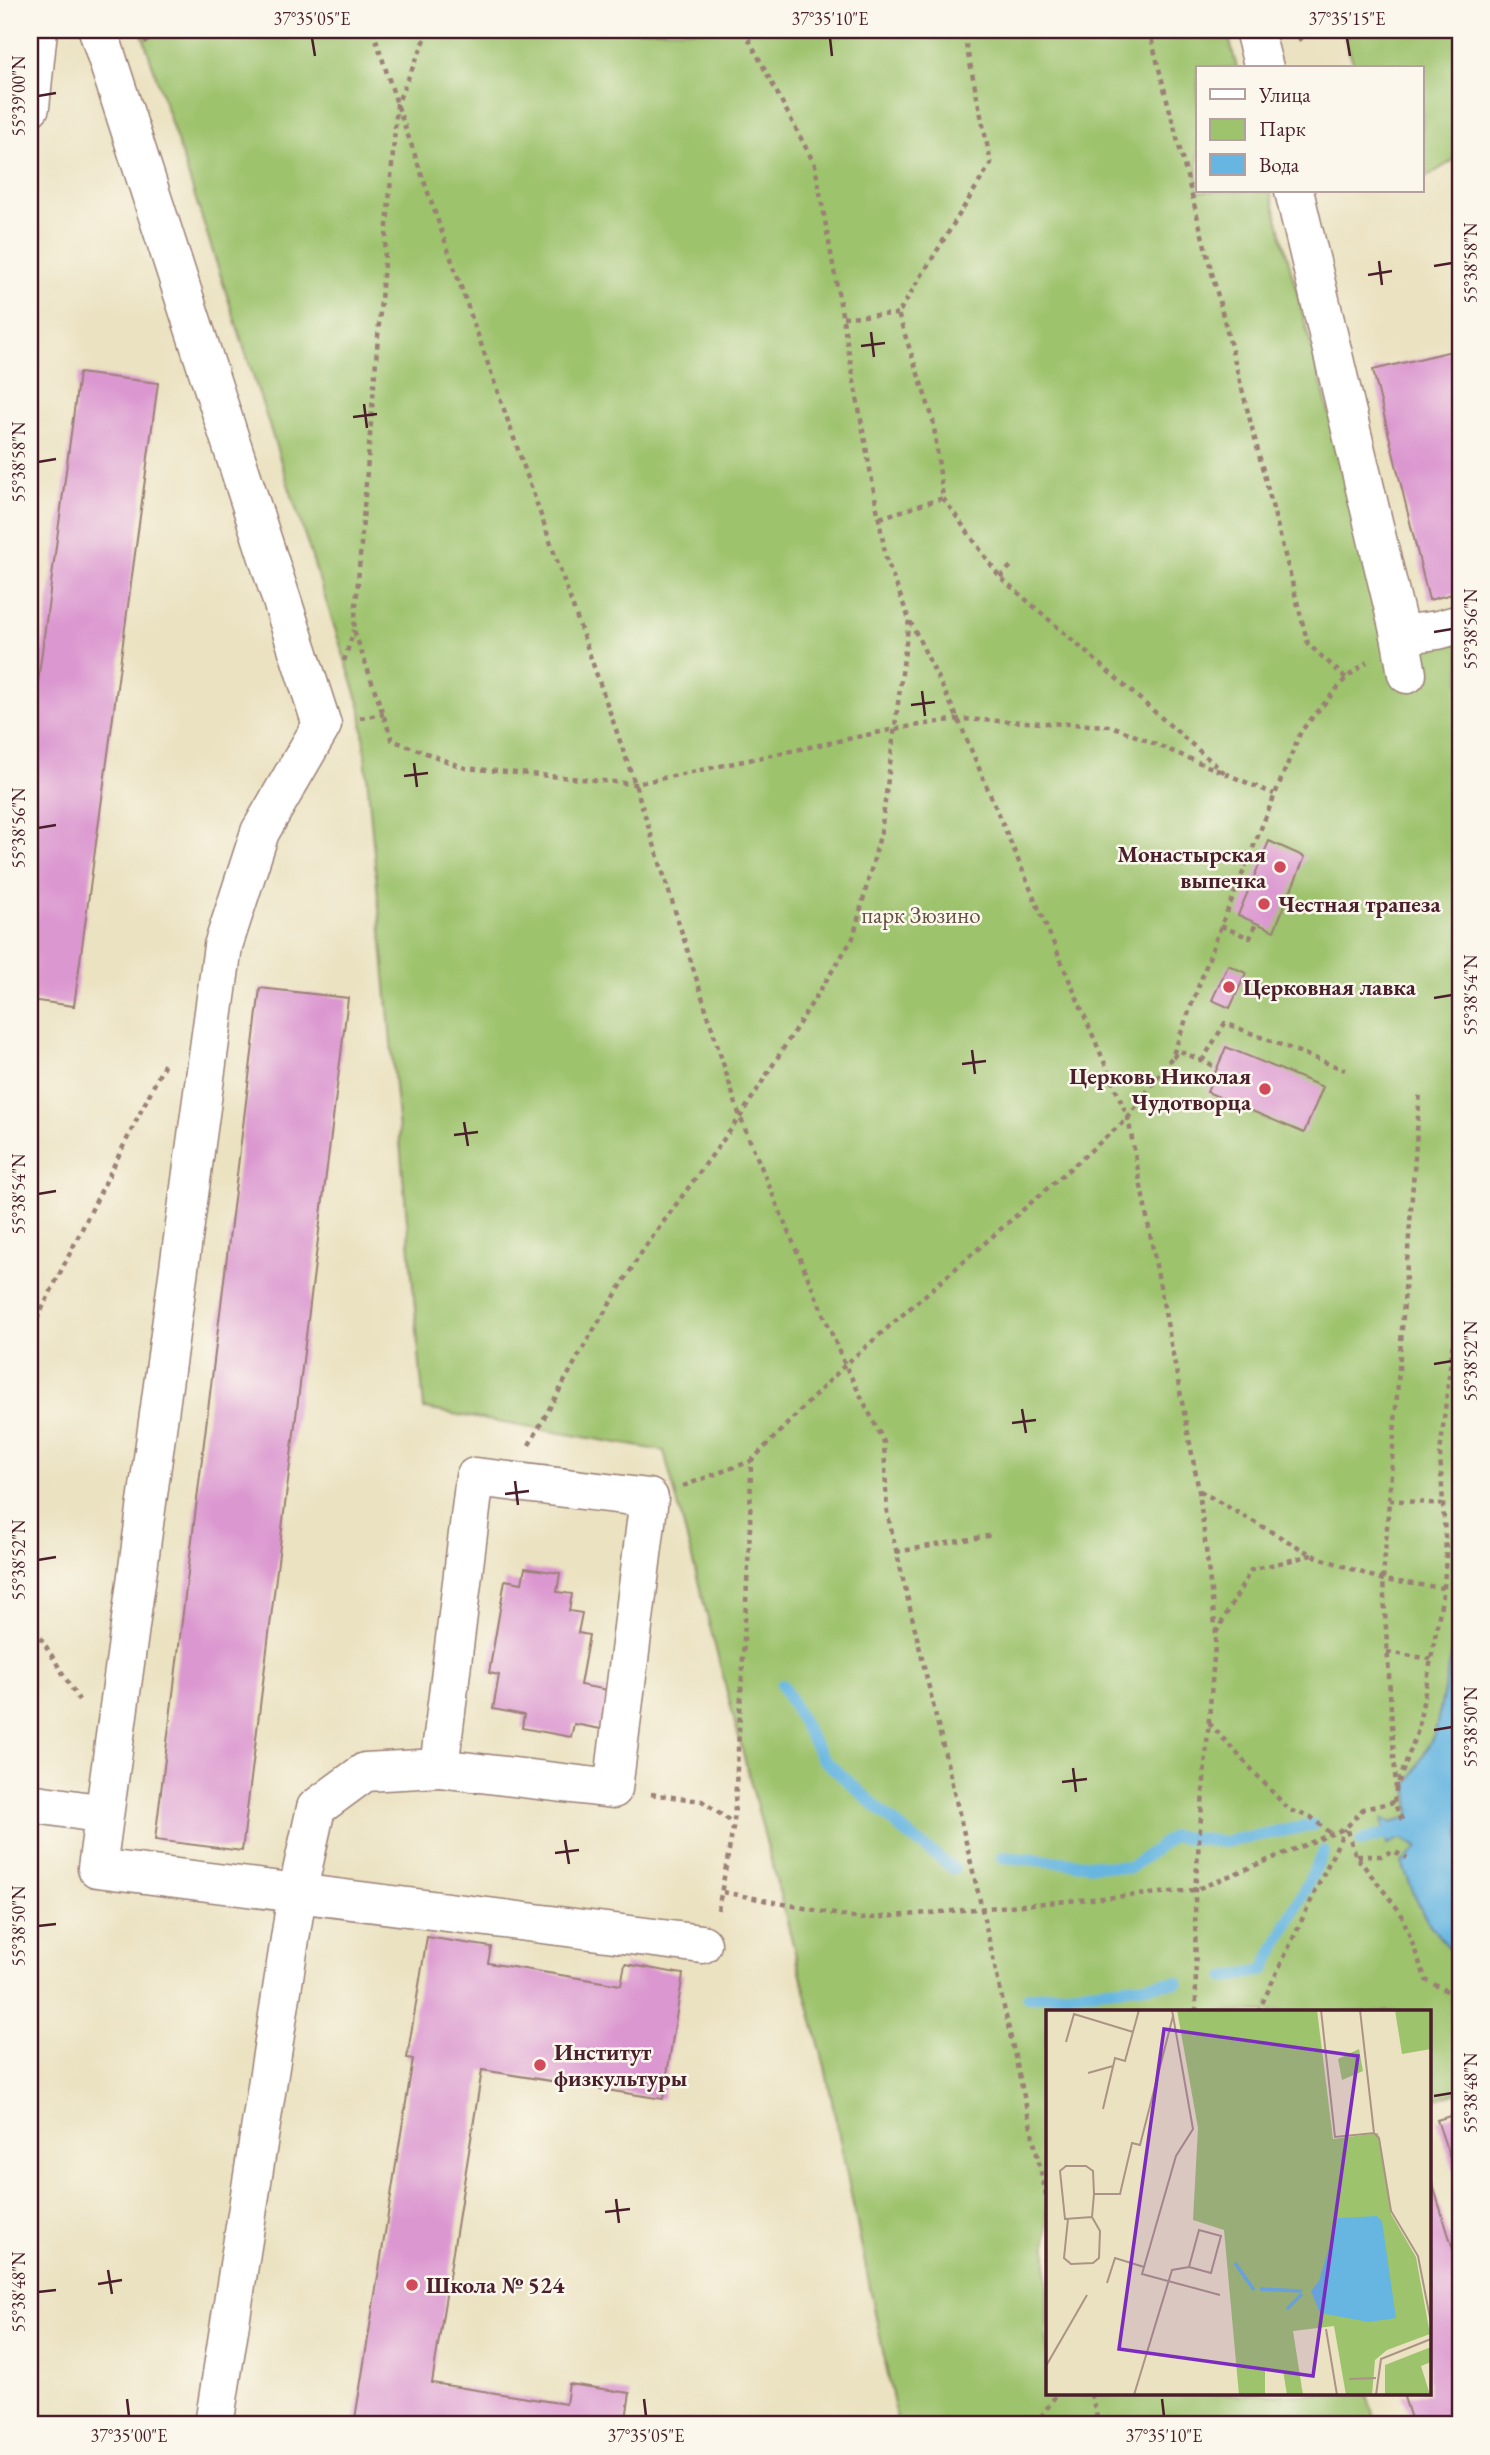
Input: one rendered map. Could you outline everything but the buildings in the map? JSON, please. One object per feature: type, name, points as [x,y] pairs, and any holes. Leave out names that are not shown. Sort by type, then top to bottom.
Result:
[{"type":"lane","points":[[30,107],[38,30]]},
{"type":"lane","points":[[98,30],[322,725],[260,832],[223,946],[97,1868],[702,1944]]},
{"type":"lane","points":[[1254,30],[1263,66]]},
{"type":"lane","points":[[1294,192],[1407,674]]},
{"type":"lane","points":[[1400,635],[1460,624]]},
{"type":"lane","points":[[214,2425],[297,1894],[316,1808],[365,1772],[439,1768],[612,1789],[649,1498],[475,1477],[439,1768]]},
{"type":"lane","points":[[30,1803],[104,1814]]},
{"type":"path","points":[[373,30],[635,784],[740,1116],[845,1365],[884,1441],[887,1512],[982,1909],[1046,2195]]},
{"type":"path","points":[[429,30],[397,104],[354,630],[393,740],[465,768],[635,784],[895,729],[958,719],[1112,726],[1273,794]]},
{"type":"path","points":[[744,30],[816,165],[886,558],[909,619],[958,719],[1128,1118],[1199,1491],[1216,1633],[1195,1890],[1196,2010]]},
{"type":"path","points":[[898,314],[992,163],[963,30]]},
{"type":"path","points":[[1149,30],[1308,644],[1346,678]]},
{"type":"path","points":[[843,317],[898,314]]},
{"type":"path","points":[[898,314],[933,419],[943,498],[1000,576],[1231,777]]},
{"type":"path","points":[[880,518],[943,498]]},
{"type":"path","points":[[1000,576],[1013,564]]},
{"type":"path","points":[[509,1482],[588,1339],[645,1247],[740,1116],[853,938],[881,832],[909,619]]},
{"type":"path","points":[[649,1498],[751,1461],[845,1365],[1128,1118],[1172,1057],[1273,794],[1301,731],[1346,678],[1400,635]]},
{"type":"path","points":[[1221,926],[1250,938],[1256,923]]},
{"type":"path","points":[[1202,1061],[1225,1023],[1345,1070]]},
{"type":"path","points":[[1172,1057],[1180,1051],[1218,1068]]},
{"type":"path","points":[[30,1333],[32,1324],[169,1055]]},
{"type":"path","points":[[1396,1789],[1382,1580],[1420,1091]]},
{"type":"path","points":[[1402,1820],[1394,1802],[1396,1789],[1418,1730],[1444,1588],[1446,1553],[1440,1454],[1452,1349],[1460,1320]]},
{"type":"path","points":[[751,1461],[750,1528],[734,1823],[723,1892],[860,1919],[1195,1890],[1346,1828]]},
{"type":"path","points":[[1199,1491],[1312,1555],[1382,1580],[1444,1588]]},
{"type":"path","points":[[1389,1500],[1443,1504]]},
{"type":"path","points":[[896,1552],[993,1535]]},
{"type":"path","points":[[1216,1633],[1251,1570],[1312,1555]]},
{"type":"path","points":[[30,1620],[112,1754]]},
{"type":"path","points":[[1387,1652],[1431,1659]]},
{"type":"path","points":[[1209,1722],[1289,1810],[1311,1817],[1331,1834]]},
{"type":"path","points":[[612,1789],[702,1801],[734,1823]]},
{"type":"path","points":[[1259,2010],[1346,1828],[1363,1809],[1394,1802]]},
{"type":"path","points":[[1346,1828],[1356,1856],[1401,1913],[1426,1980],[1460,1998]]},
{"type":"path","points":[[1356,1856],[1381,1856],[1393,1851],[1407,1858]]},
{"type":"path","points":[[1035,2425],[1056,2396]]},
{"type":"path","points":[[1091,2396],[1098,2425]]},
{"type":"green space","name":"парк Зюзино","points":[[141,30],[1227,30],[1236,66],[1196,66],[1196,192],[1270,192],[1393,653],[1460,634],[1460,2092],[1430,2101],[1430,2010],[1046,2010],[1046,2396],[1368,2396],[1376,2425],[898,2425],[825,2067],[664,1451],[424,1409],[361,709]]},
{"type":"green space","points":[[1359,30],[1460,30],[1460,156],[1424,179],[1424,66],[1354,66],[1345,38]]},
{"type":"water","points":[[1460,1615],[1460,1958],[1430,1925],[1418,1904],[1402,1863],[1418,1847],[1401,1838],[1387,1845],[1382,1818],[1392,1823],[1410,1816],[1408,1784],[1435,1733]]},
{"type":"waterway","points":[[782,1685],[822,1758],[906,1833],[954,1869]]},
{"type":"waterway","points":[[1002,1857],[1130,1868],[1173,1836],[1224,1842],[1313,1825]]},
{"type":"waterway","points":[[1361,1841],[1385,1834],[1402,1833]]},
{"type":"waterway","points":[[1225,1978],[1264,1970],[1324,1851]]},
{"type":"waterway","points":[[1028,1997],[1177,1982]]},
{"type":"place","name":"Монастырская выпечка","points":[[1280,867]]},
{"type":"place","name":"Честная трапеза","points":[[1264,904]]},
{"type":"place","name":"Церковная лавка","points":[[1229,987]]},
{"type":"place","name":"Церковь Николая Чудотворца","points":[[1265,1089]]},
{"type":"place","name":"Институт физкультуры","points":[[540,2065]]},
{"type":"place","name":"Школа № 524","points":[[412,2285]]}]
